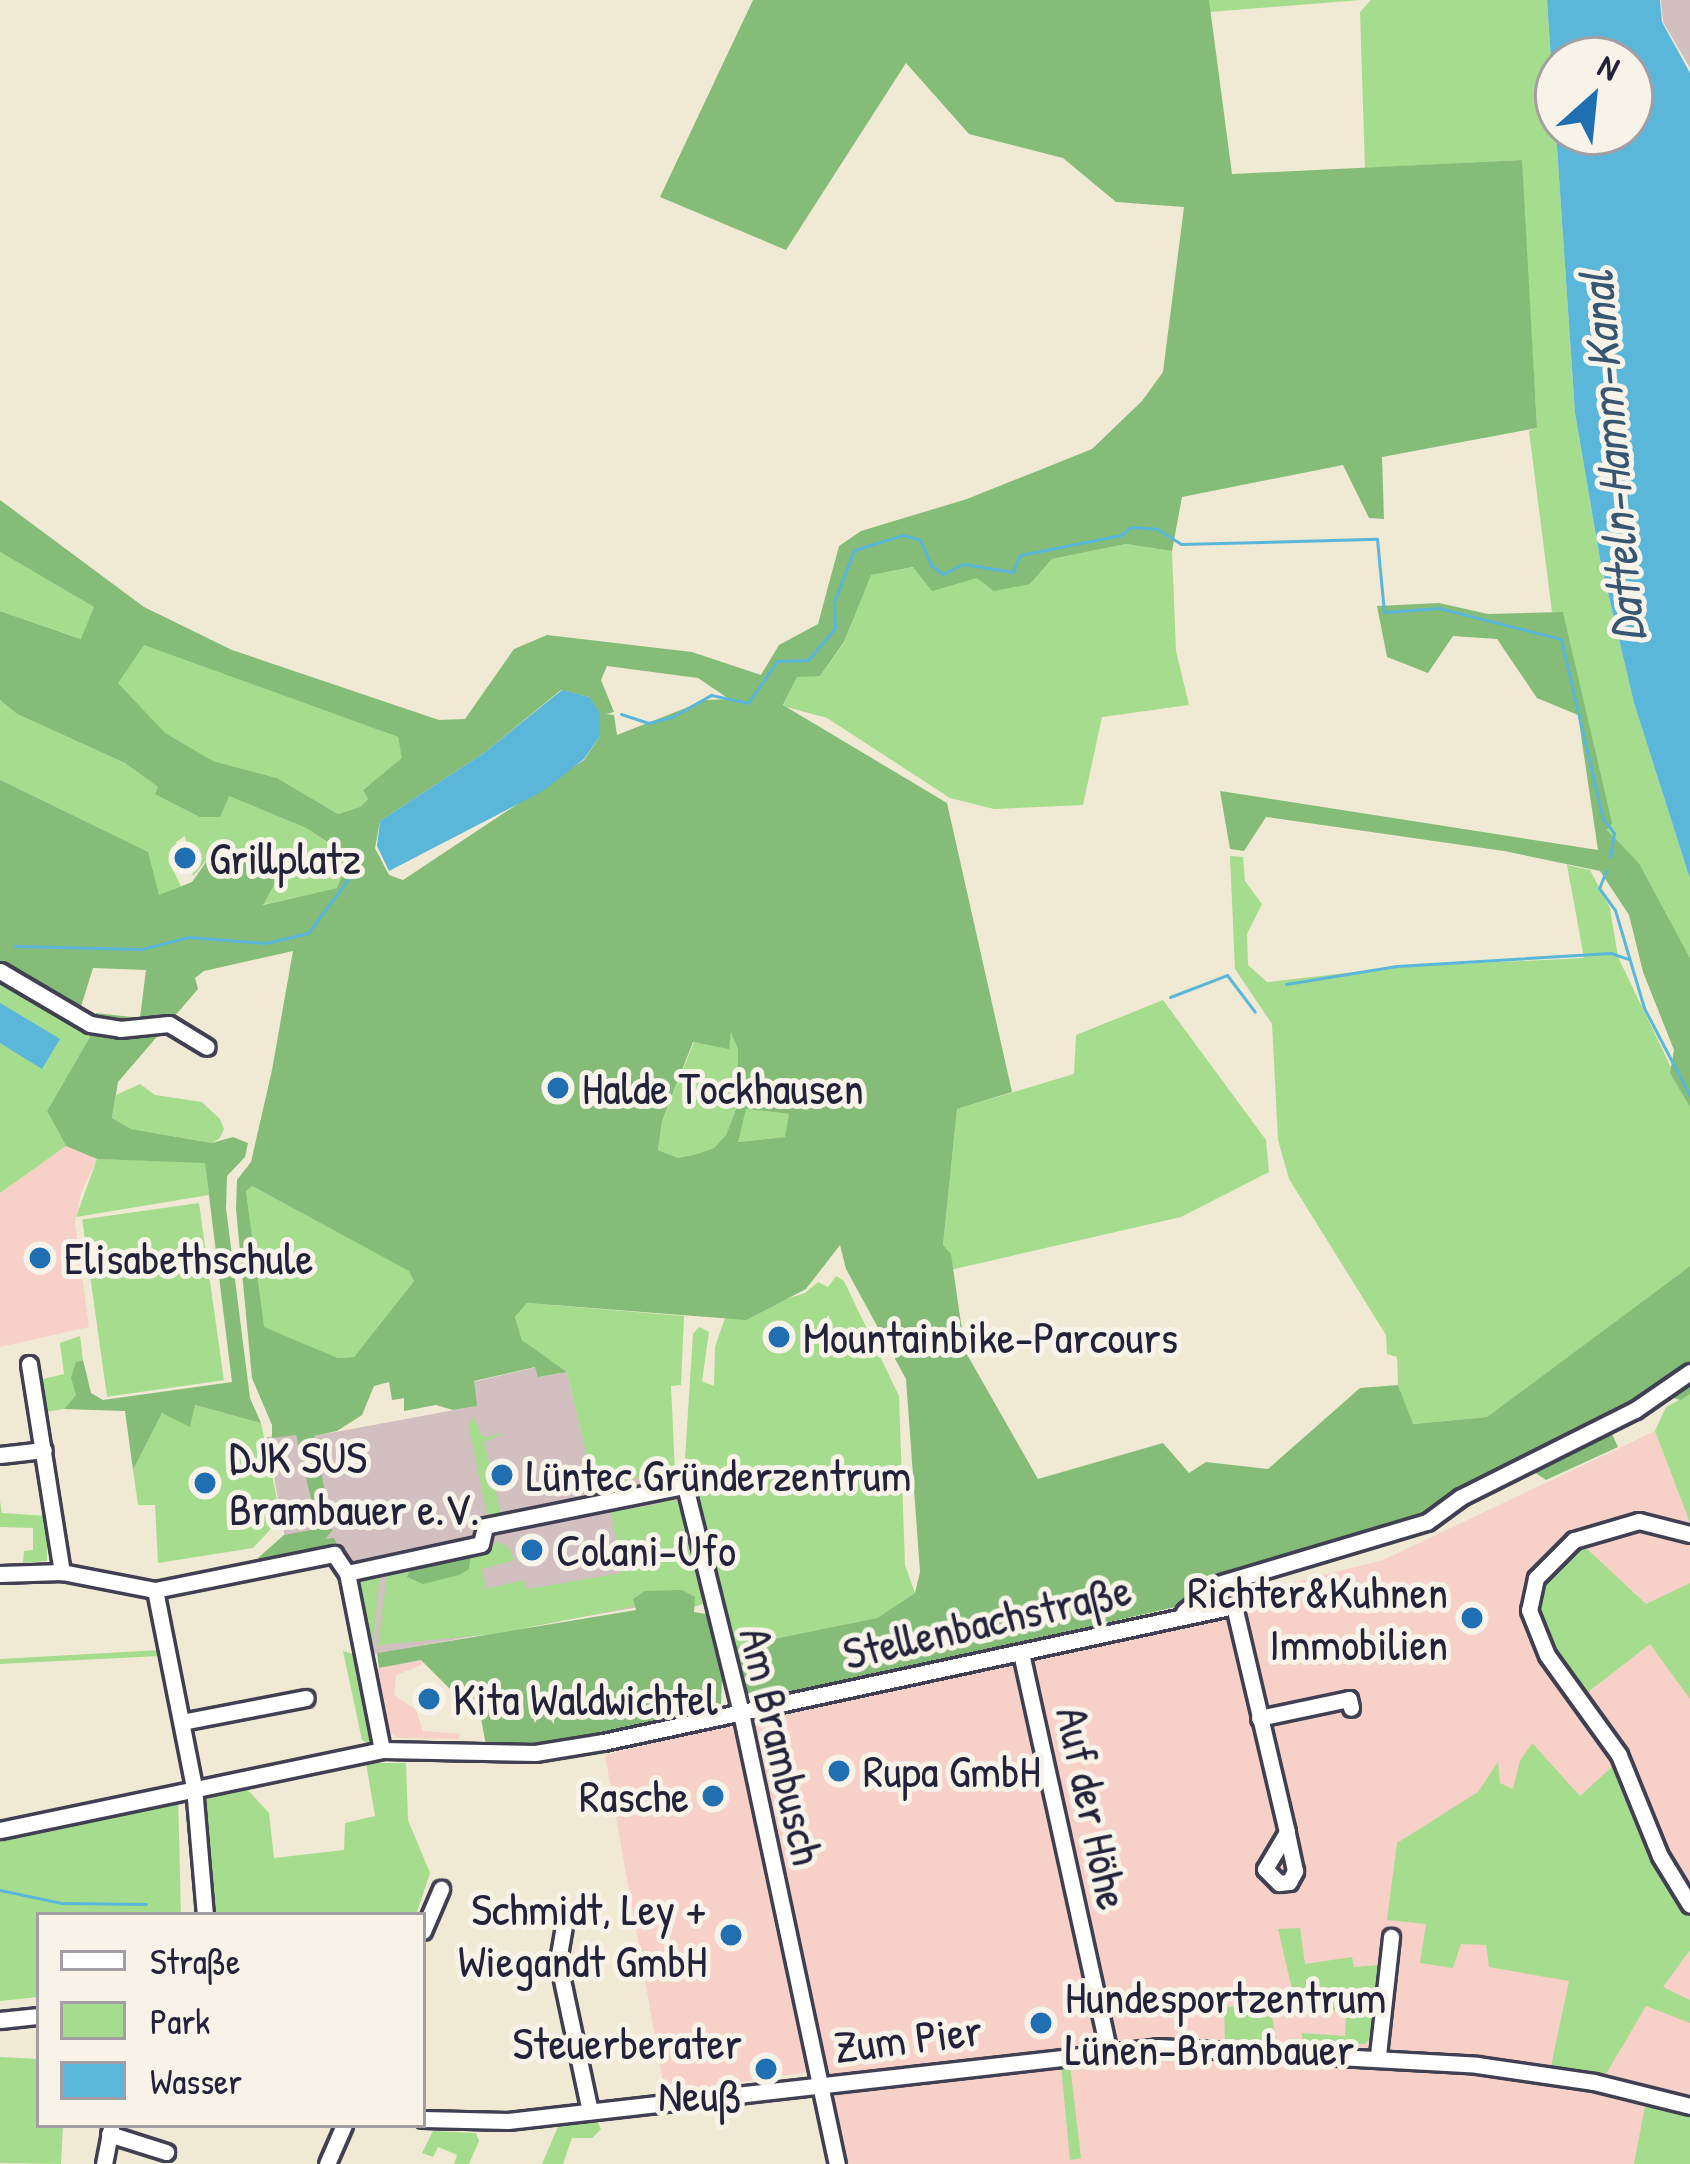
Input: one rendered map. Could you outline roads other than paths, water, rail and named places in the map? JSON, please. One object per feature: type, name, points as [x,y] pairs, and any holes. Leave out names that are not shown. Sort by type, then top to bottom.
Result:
[{"type":"street","points":[[0,970],[90,1024],[107,1029],[169,1024],[207,1047]]},
{"type":"street","points":[[29,1364],[62,1571]]},
{"type":"street","name":"Stellenbachstraße","points":[[1181,1614],[1215,1585],[1427,1522],[1461,1497],[1635,1410],[1690,1372]]},
{"type":"street","points":[[0,1455],[44,1450]]},
{"type":"street","points":[[346,1574],[482,1544],[485,1526],[708,1481]]},
{"type":"street","name":"Am Brambusch","points":[[685,1486],[741,1713],[837,2164]]},
{"type":"street","points":[[1690,1534],[1639,1521],[1574,1540],[1536,1578],[1529,1610],[1546,1655],[1619,1755],[1660,1856],[1690,1905]]},
{"type":"street","points":[[0,1574],[62,1571],[155,1589],[325,1554],[342,1559],[382,1750]]},
{"type":"street","points":[[155,1589],[194,1787],[205,1912]]},
{"type":"street","name":"Stellenbachstraße","points":[[0,1830],[382,1750],[535,1753],[1234,1606],[1287,1832]]},
{"type":"street","name":"Auf der Höhe","points":[[1021,1653],[1108,2050]]},
{"type":"street","points":[[182,1722],[306,1698]]},
{"type":"street","points":[[1259,1718],[1349,1699],[1351,1708]]},
{"type":"street","points":[[426,1924],[441,1889]]},
{"type":"street","points":[[566,1914],[557,1961],[590,2110]]},
{"type":"street","points":[[1378,2055],[1391,1937]]},
{"type":"street","points":[[0,2020],[36,2016]]},
{"type":"street","name":"Zum Pier","points":[[426,2119],[470,2124],[1108,2050],[1195,2047],[1378,2055],[1594,2082],[1690,2106]]},
{"type":"street","points":[[327,2164],[343,2128]]},
{"type":"street","points":[[104,2164],[110,2129],[166,2152]]},
{"type":"water","name":"Datteln-Hamm-Kanal","points":[[1547,0],[1660,0],[1662,22],[1690,73],[1690,879],[1634,703],[1600,559],[1575,413],[1558,156],[1654,156],[1654,36],[1549,36]]},
{"type":"water","points":[[562,690],[589,697],[600,713],[600,736],[584,759],[543,791],[389,871],[377,846],[380,821],[484,753]]},
{"type":"water","points":[[0,1003],[60,1039],[42,1069],[0,1043]]},
{"type":"waterway","points":[[621,714],[649,723],[672,717],[711,695],[748,703],[777,661],[808,660],[835,628],[834,602],[854,550],[903,535],[920,540],[931,565],[943,574],[963,564],[1013,572],[1020,555],[1121,535],[1131,527],[1157,529],[1181,544],[1377,539],[1384,612],[1439,608],[1561,639],[1603,819],[1614,833],[1610,857]]},
{"type":"waterway","points":[[1606,871],[1599,888],[1615,910],[1644,1008],[1690,1096]]},
{"type":"waterway","points":[[15,946],[142,949],[188,937],[266,943],[308,933],[349,878]]},
{"type":"waterway","points":[[1286,984],[1397,966],[1611,953],[1628,959]]},
{"type":"waterway","points":[[1170,997],[1227,975],[1255,1012]]},
{"type":"waterway","points":[[0,1890],[61,1903],[146,1904]]},
{"type":"place","name":"Grillplatz","points":[[185,858]]},
{"type":"place","name":"Halde Tockhausen","points":[[558,1088]]},
{"type":"place","name":"Elisabethschule","points":[[40,1258]]},
{"type":"place","name":"Mountainbike-Parcours","points":[[779,1337]]},
{"type":"place","name":"Lüntec Gründerzentrum","points":[[502,1475]]},
{"type":"place","name":"DJK SUS Brambauer e.V.","points":[[205,1483]]},
{"type":"place","name":"Colani-Ufo","points":[[532,1550]]},
{"type":"place","name":"Richter&Kuhnen Immobilien","points":[[1472,1618]]},
{"type":"place","name":"Kita Waldwichtel","points":[[429,1699]]},
{"type":"place","name":"Rupa GmbH","points":[[839,1771]]},
{"type":"place","name":"Rasche","points":[[713,1796]]},
{"type":"place","name":"Schmidt, Ley + Wiegandt GmbH","points":[[731,1935]]},
{"type":"place","name":"Hundesportzentrum Lünen-Brambauer","points":[[1041,2023]]},
{"type":"place","name":"Steuerberater Neuß","points":[[766,2069]]}]
